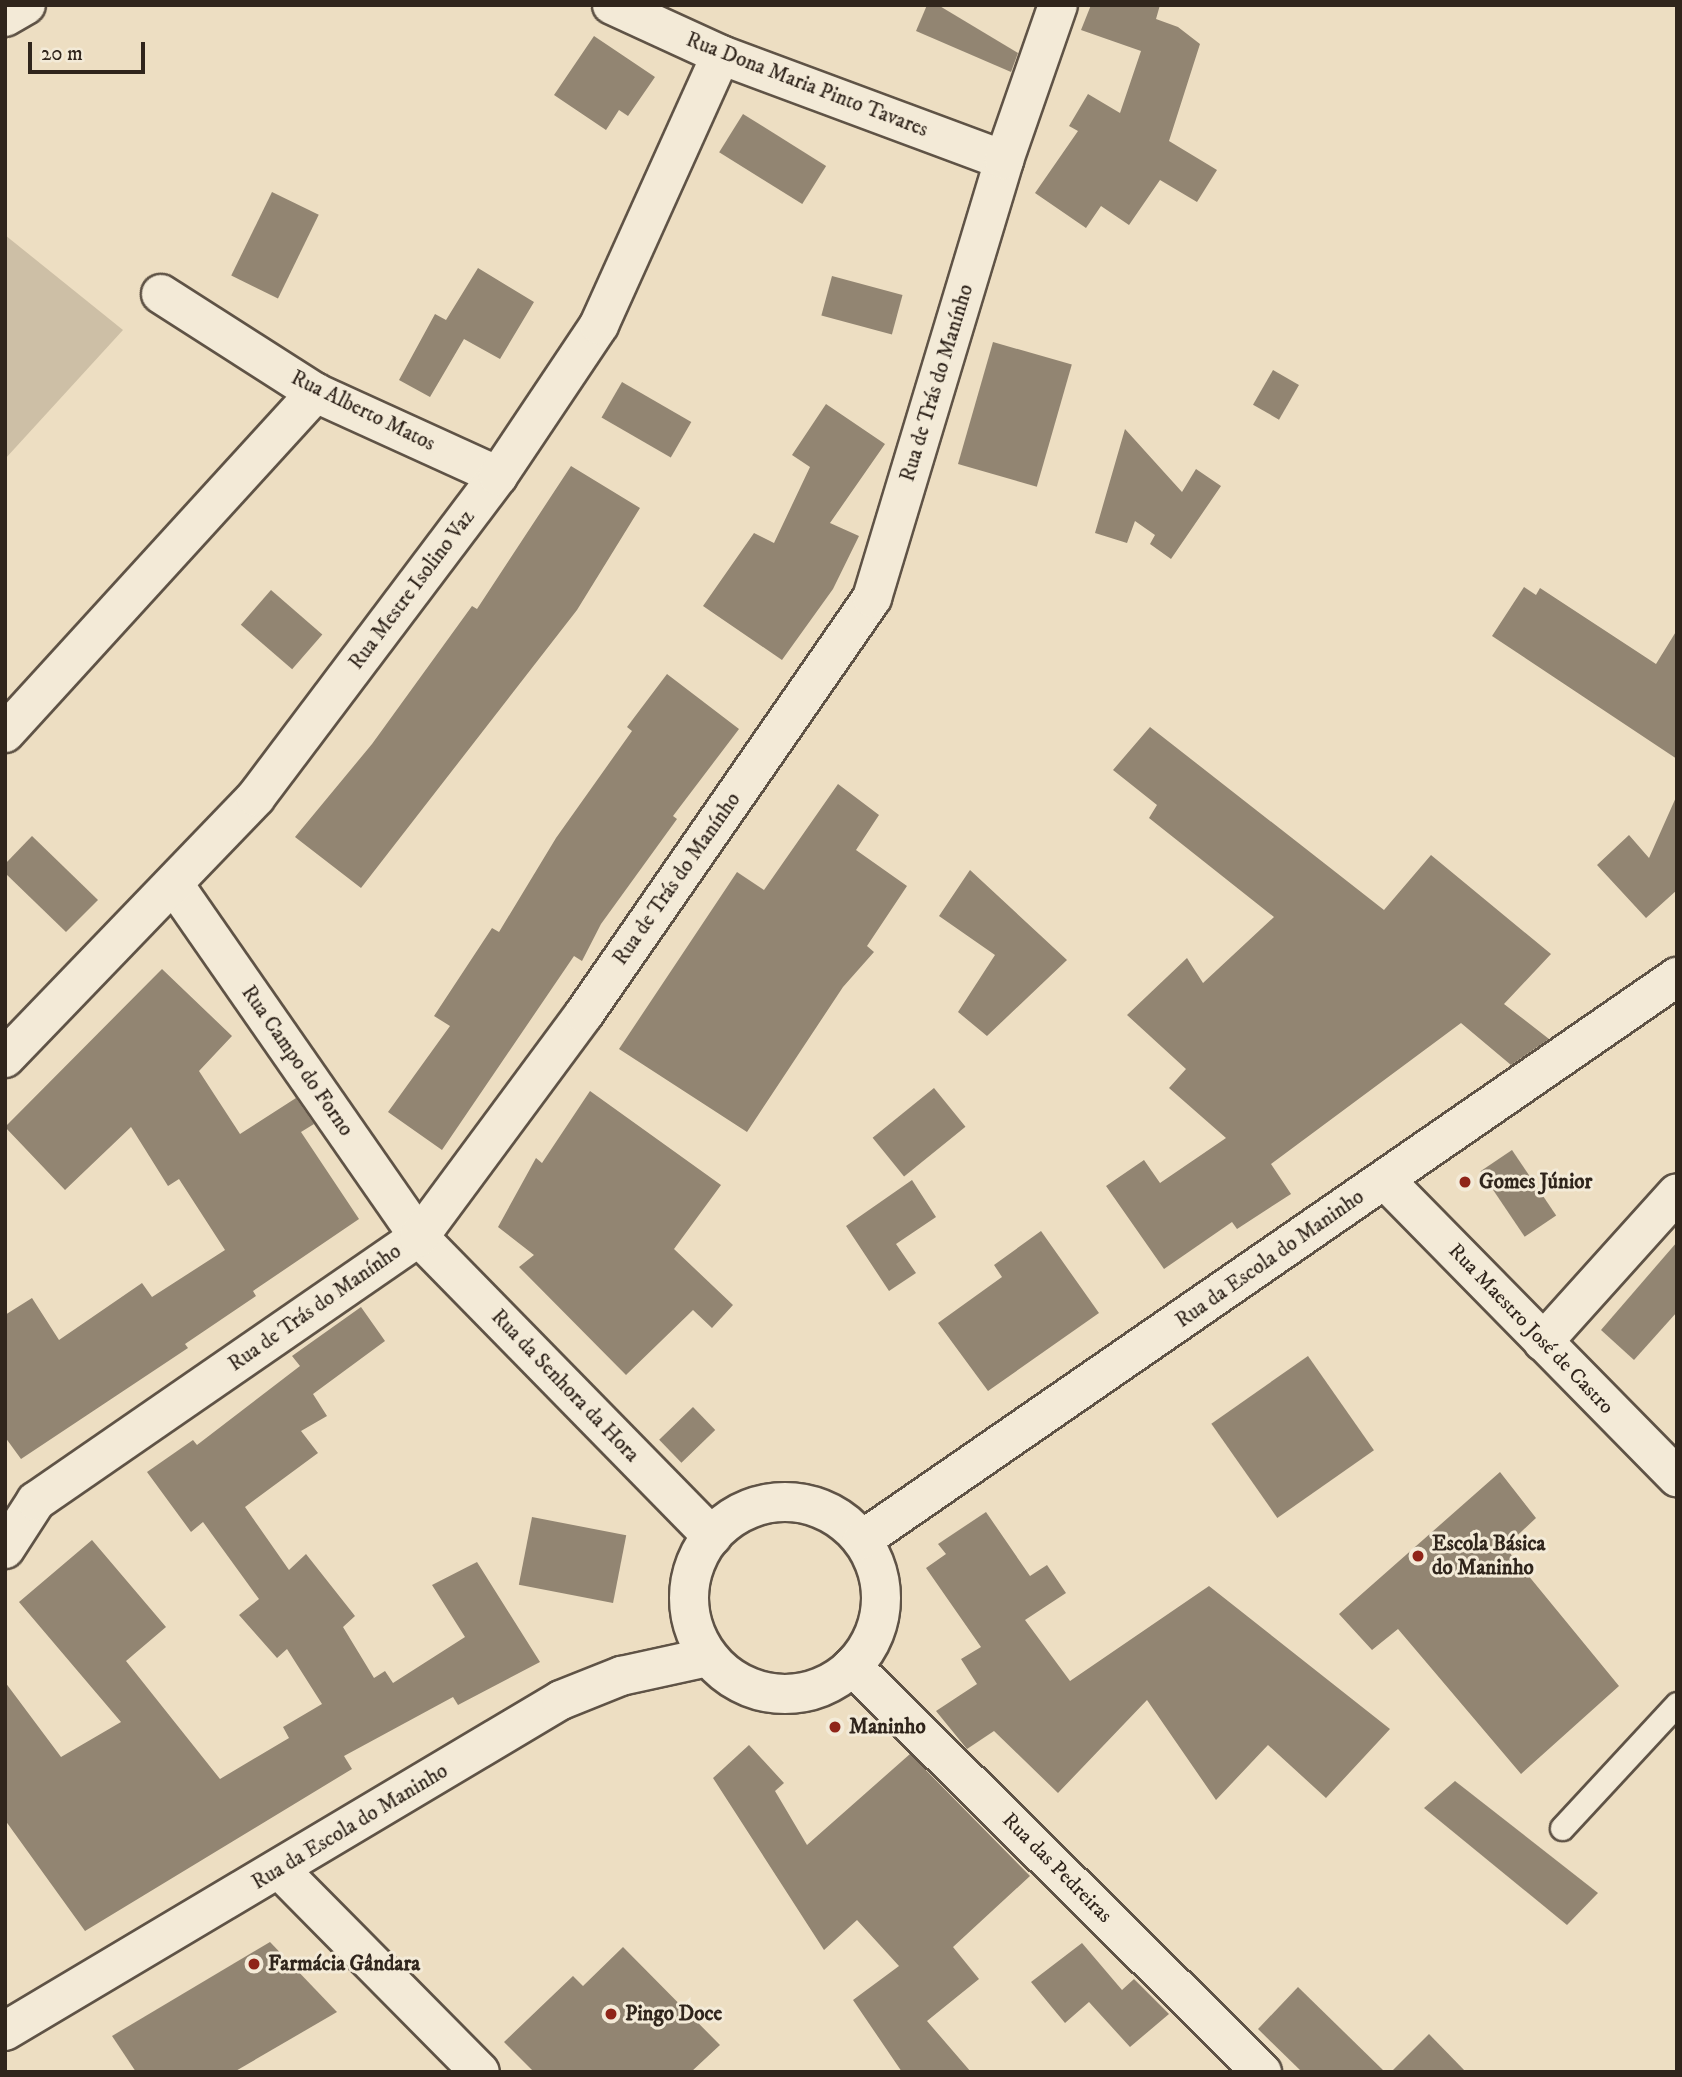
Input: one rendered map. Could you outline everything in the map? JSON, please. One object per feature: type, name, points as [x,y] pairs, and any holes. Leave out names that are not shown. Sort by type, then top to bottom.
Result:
[{"type":"street","points":[[5,17],[26,5]]},
{"type":"street","name":"Rua Dona Maria Pinto Tavares","points":[[612,5],[721,55],[1004,160]]},
{"type":"street","name":"Rua de Trás do Manínho","points":[[5,1549],[36,1501],[419,1237],[584,1014],[873,598],[1004,160],[1058,5]]},
{"type":"street","name":"Rua Mestre Isolino Vaz","points":[[5,1058],[175,886],[256,797],[498,476],[598,325],[721,55]]},
{"type":"street","name":"Rua Alberto Matos","points":[[161,295],[316,393],[498,476]]},
{"type":"street","points":[[5,733],[316,393]]},
{"type":"street","name":"Rua Campo do Forno","points":[[175,886],[419,1237]]},
{"type":"street","name":"Rua da Escola do Maninho","points":[[862,1540],[1677,976]]},
{"type":"street","name":"Rua Maestro José de Castro","points":[[1385,1180],[1677,1477]]},
{"type":"street","points":[[1543,1342],[1677,1193]]},
{"type":"street","name":"Rua da Senhora da Hora","points":[[419,1237],[712,1536]]},
{"type":"street","points":[[777,1502],[811,1505],[833,1514],[862,1540],[878,1570],[881,1594],[870,1643],[852,1666],[821,1686],[775,1694],[747,1687],[708,1657],[691,1622],[688,1593],[692,1570],[712,1536],[750,1508],[777,1502]]},
{"type":"street","name":"Rua da Escola do Maninho","points":[[5,2031],[280,1870],[561,1700],[621,1676],[708,1657]]},
{"type":"street","name":"Rua das Pedreiras","points":[[852,1666],[1262,2072]]},
{"type":"street","points":[[280,1870],[480,2072]]},
{"type":"lane","points":[[1562,1828],[1677,1704]]},
{"type":"shaded area","points":[[5,235],[123,330],[5,459]]},
{"type":"building","points":[[927,5],[938,5],[1018,53],[1011,72],[916,31]]},
{"type":"building","points":[[1091,5],[1160,5],[1156,19],[1178,27],[1200,44],[1169,141],[1217,170],[1197,202],[1160,180],[1129,225],[1101,206],[1086,228],[1035,193],[1078,131],[1069,126],[1088,94],[1120,113],[1141,51],[1081,30]]},
{"type":"building","points":[[594,36],[655,77],[628,116],[619,110],[606,130],[554,95]]},
{"type":"building","points":[[743,114],[826,166],[802,204],[719,152]]},
{"type":"building","points":[[272,192],[319,215],[278,298],[231,276]]},
{"type":"building","points":[[478,268],[534,302],[500,359],[464,339],[430,397],[399,380],[435,314],[446,320]]},
{"type":"building","points":[[832,276],[903,295],[892,334],[821,316]]},
{"type":"building","points":[[993,342],[1072,365],[1037,487],[958,464]]},
{"type":"building","points":[[1273,370],[1299,385],[1279,420],[1253,405]]},
{"type":"building","points":[[622,382],[691,422],[671,458],[602,418]]},
{"type":"building","points":[[826,404],[885,444],[830,523],[859,536],[833,589],[782,660],[703,606],[754,533],[774,543],[810,467],[792,455]]},
{"type":"building","points":[[1125,429],[1182,492],[1196,469],[1221,486],[1171,559],[1150,544],[1155,535],[1135,521],[1127,543],[1095,533]]},
{"type":"building","points":[[571,466],[640,508],[577,610],[361,888],[295,837],[372,744],[472,606],[477,609]]},
{"type":"building","points":[[1524,587],[1536,595],[1540,588],[1656,664],[1677,630],[1677,759],[1492,636]]},
{"type":"building","points":[[271,590],[322,635],[292,669],[241,625]]},
{"type":"building","points":[[667,674],[739,729],[673,816],[677,819],[601,924],[582,961],[574,956],[442,1150],[388,1112],[450,1026],[434,1016],[492,928],[499,932],[556,838],[632,731],[627,727]]},
{"type":"building","points":[[1150,727],[1384,910],[1431,855],[1551,954],[1504,1004],[1549,1039],[1511,1065],[1461,1023],[1271,1164],[1291,1194],[1237,1229],[1232,1222],[1164,1269],[1106,1186],[1144,1160],[1160,1183],[1226,1138],[1169,1088],[1186,1069],[1127,1015],[1187,958],[1203,983],[1274,917],[1149,818],[1157,805],[1113,770]]},
{"type":"building","points":[[838,784],[879,815],[856,850],[907,886],[867,946],[874,952],[843,987],[747,1132],[619,1049],[737,872],[764,890]]},
{"type":"building","points":[[1677,795],[1677,890],[1646,918],[1597,865],[1629,835],[1649,858]]},
{"type":"building","points":[[32,836],[98,900],[66,932],[5,873],[5,864]]},
{"type":"building","points":[[970,870],[1067,960],[987,1036],[958,1012],[995,955],[939,916]]},
{"type":"building","points":[[162,969],[232,1036],[199,1071],[240,1134],[296,1098],[314,1124],[301,1132],[359,1219],[253,1291],[256,1296],[185,1344],[188,1348],[21,1459],[5,1437],[5,1315],[32,1298],[59,1340],[142,1283],[152,1297],[225,1250],[179,1179],[168,1186],[131,1127],[65,1190],[5,1127]]},
{"type":"building","points":[[934,1088],[965,1127],[904,1177],[873,1138]]},
{"type":"building","points":[[590,1091],[721,1185],[674,1249],[733,1305],[712,1328],[693,1310],[626,1375],[519,1267],[534,1255],[498,1227],[536,1158],[542,1163]]},
{"type":"building","points":[[1512,1150],[1556,1215],[1525,1237],[1480,1171]]},
{"type":"building","points":[[912,1180],[936,1217],[896,1244],[916,1273],[889,1291],[846,1226]]},
{"type":"building","points":[[1041,1231],[1099,1313],[988,1391],[938,1323],[1002,1277],[994,1265]]},
{"type":"building","points":[[1677,1242],[1677,1312],[1634,1360],[1601,1330]]},
{"type":"building","points":[[361,1307],[385,1341],[313,1394],[327,1416],[301,1431],[318,1453],[245,1507],[289,1570],[306,1554],[355,1616],[343,1627],[374,1678],[385,1671],[393,1683],[465,1637],[432,1585],[477,1562],[540,1662],[458,1705],[453,1697],[344,1756],[352,1769],[85,1931],[5,1820],[5,1682],[61,1757],[121,1722],[19,1602],[92,1540],[166,1627],[126,1661],[220,1779],[289,1738],[283,1727],[322,1704],[287,1649],[277,1658],[239,1615],[259,1599],[203,1522],[191,1532],[147,1472],[193,1440],[197,1445],[300,1366],[292,1356]]},
{"type":"building","points":[[1308,1356],[1374,1450],[1277,1518],[1211,1424]]},
{"type":"building","points":[[693,1407],[715,1430],[681,1463],[659,1440]]},
{"type":"building","points":[[1500,1472],[1536,1518],[1505,1547],[1619,1686],[1521,1774],[1398,1629],[1372,1650],[1339,1614]]},
{"type":"building","points":[[986,1512],[1030,1576],[1047,1565],[1066,1593],[1025,1620],[1070,1681],[1209,1586],[1390,1729],[1326,1798],[1268,1745],[1216,1800],[1147,1700],[1058,1793],[994,1731],[967,1749],[936,1711],[977,1684],[961,1659],[981,1647],[926,1568],[946,1554],[938,1544]]},
{"type":"building","points":[[532,1517],[626,1535],[613,1603],[519,1585]]},
{"type":"building","points":[[749,1745],[784,1783],[775,1791],[807,1845],[910,1754],[1030,1876],[953,1947],[979,1979],[927,2021],[971,2072],[902,2072],[853,2000],[899,1966],[857,1920],[824,1950],[713,1778]]},
{"type":"building","points":[[1455,1781],[1598,1893],[1567,1925],[1424,1808]]},
{"type":"building","points":[[270,1942],[337,2012],[234,2072],[136,2072],[112,2036]]},
{"type":"building","points":[[1082,1943],[1122,1990],[1134,1979],[1169,2014],[1130,2047],[1089,2002],[1065,2023],[1031,1982]]},
{"type":"building","name":"Pingo Doce","points":[[623,1947],[720,2045],[691,2072],[534,2072],[504,2042],[573,1976],[583,1986]]},
{"type":"building","points":[[1298,1987],[1385,2072],[1302,2072],[1258,2029]]},
{"type":"building","points":[[1429,2034],[1466,2072],[1391,2072]]},
{"type":"place","name":"Gomes Júnior","points":[[1465,1182]]},
{"type":"place","name":"Escola Básica do Maninho","points":[[1418,1556]]},
{"type":"place","name":"Maninho","points":[[835,1727]]},
{"type":"place","name":"Farmácia Gândara","points":[[254,1964]]},
{"type":"place","name":"Pingo Doce","points":[[611,2014]]}]
